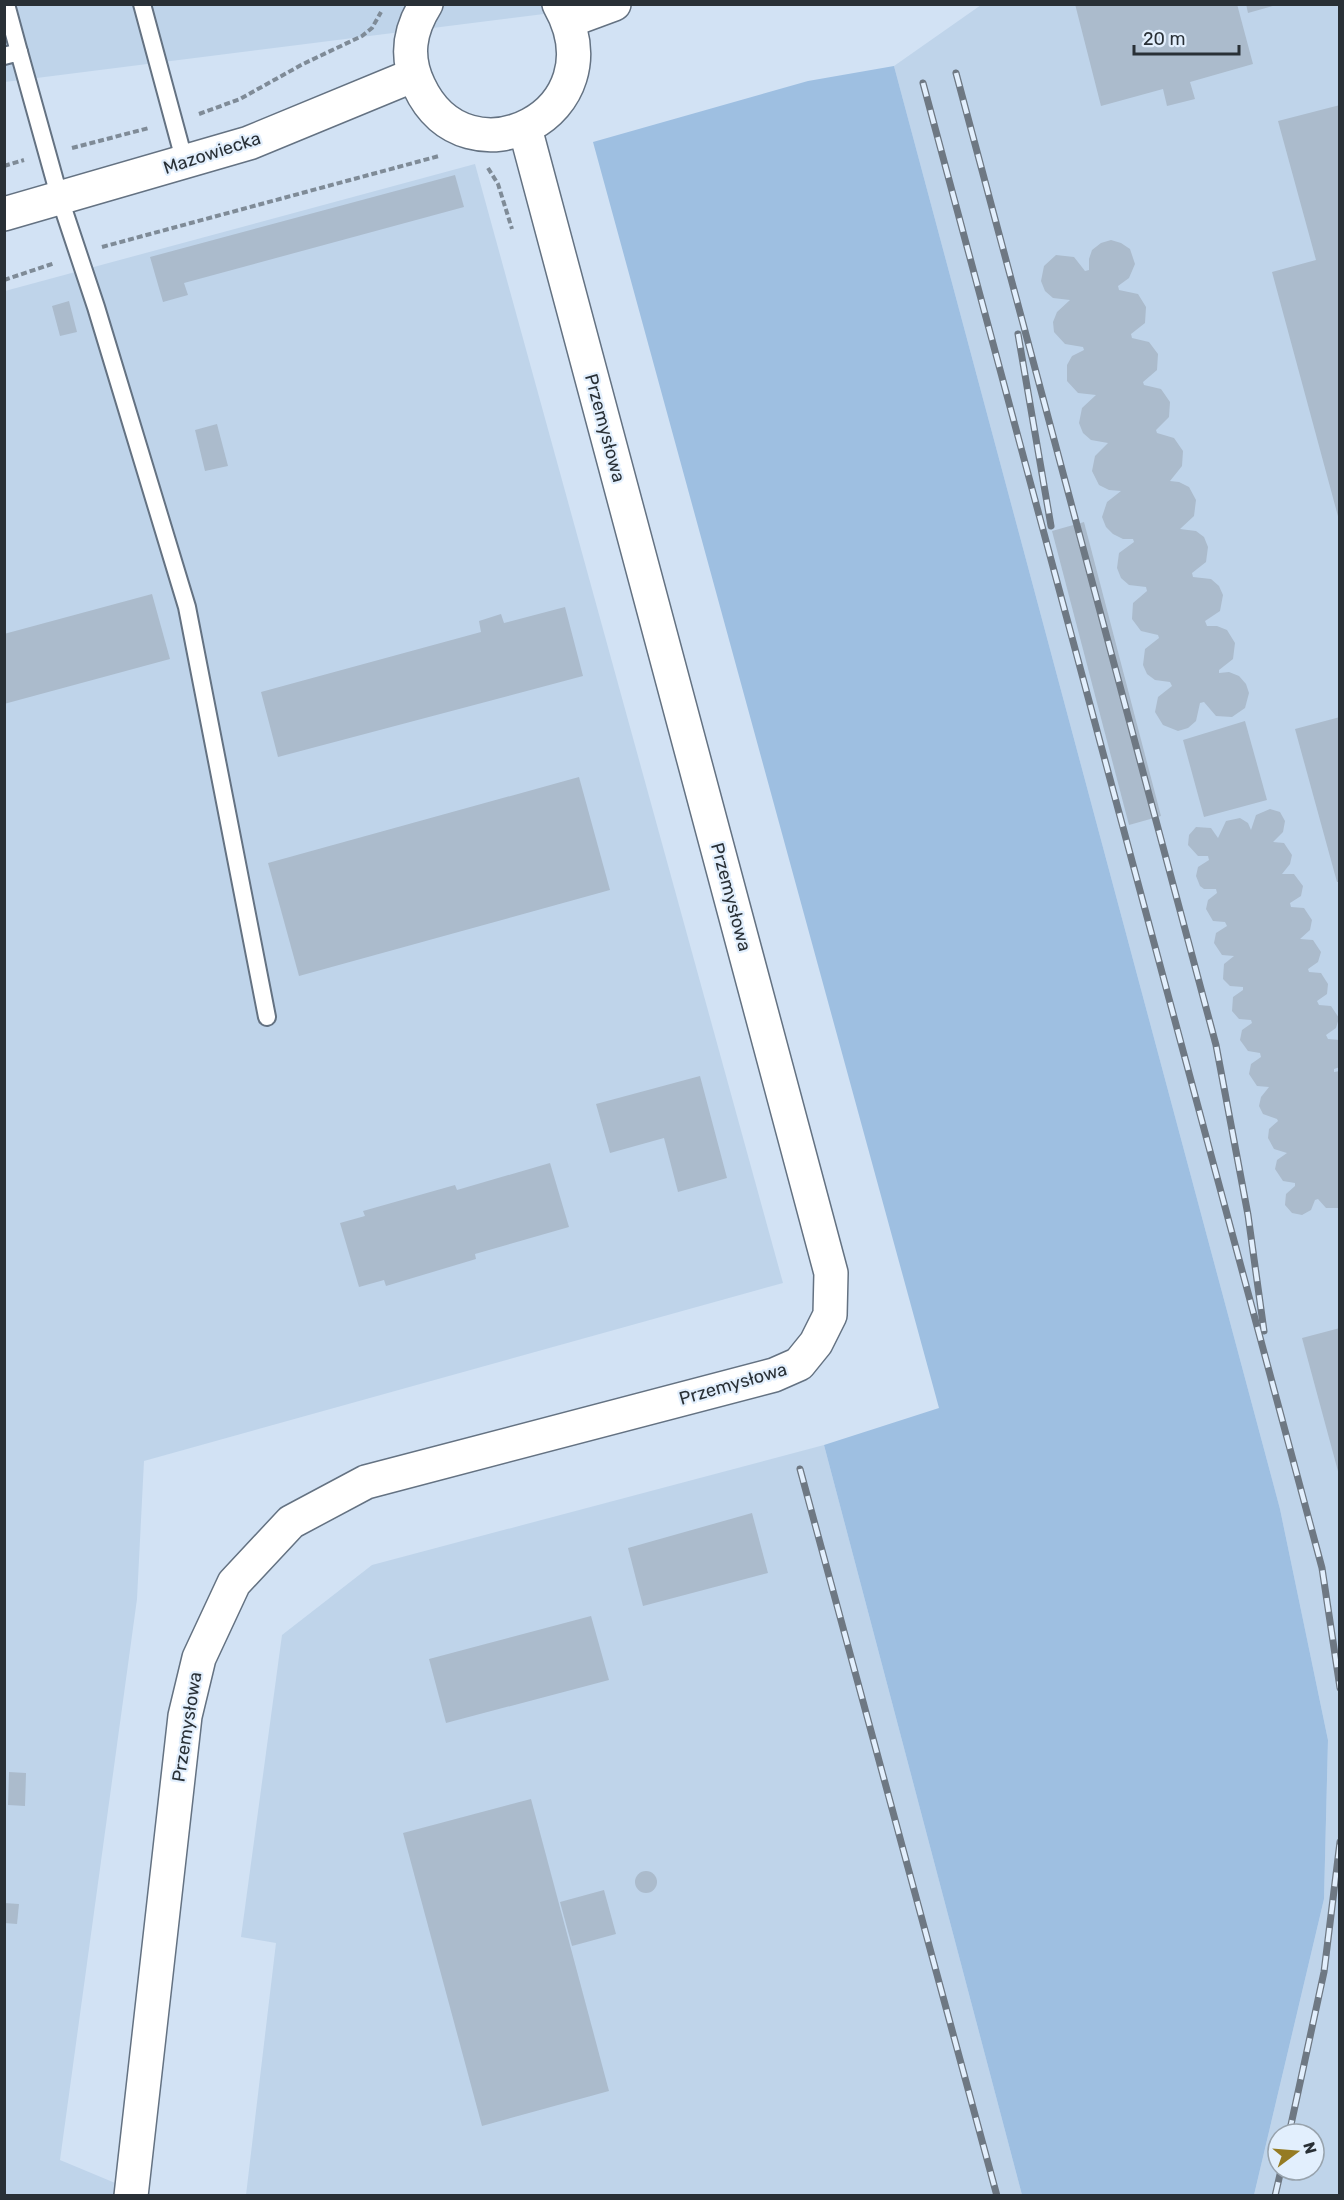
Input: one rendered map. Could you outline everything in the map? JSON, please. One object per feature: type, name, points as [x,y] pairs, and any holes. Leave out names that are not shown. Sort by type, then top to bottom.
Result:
[{"type":"street","points":[[426,4],[415,22],[409,50],[414,75],[427,103],[447,122],[471,132],[498,135],[525,128],[550,110],[568,84],[574,54],[563,13],[614,4]]},
{"type":"street","name":"Mazowiecka","points":[[4,214],[185,163],[249,142],[414,75]]},
{"type":"street","name":"Przemysłowa","points":[[130,2196],[185,1716],[199,1658],[234,1583],[291,1522],[366,1482],[774,1375],[799,1364],[816,1343],[830,1315],[831,1273],[525,128]]},
{"type":"lane","points":[[6,4],[12,54],[47,154],[187,607],[267,1017]]},
{"type":"lane","points":[[142,4],[185,163]]},
{"type":"path","points":[[4,166],[173,122],[240,99],[303,64],[362,36],[372,28],[384,4]]},
{"type":"path","points":[[4,280],[34,272],[78,254],[450,153]]},
{"type":"path","points":[[484,164],[498,184],[512,229]]},
{"type":"shaded area","points":[[4,5],[586,5],[576,10],[5,82]]},
{"type":"shaded area","points":[[981,5],[1339,5],[1339,2195],[1254,2195],[1266,2144],[1266,2182],[1326,2182],[1326,2122],[1271,2122],[1324,1899],[1328,1740],[1280,1509],[894,66]]},
{"type":"shaded area","points":[[894,66],[1280,1509],[1328,1740],[1324,1899],[1271,2122],[1266,2122],[1266,2144],[1254,2195],[1022,2195],[824,1445],[939,1408],[593,142],[808,81]]},
{"type":"shaded area","points":[[475,164],[783,1283],[144,1461],[137,1599],[60,2160],[144,2195],[5,2196],[5,291]]},
{"type":"shaded area","points":[[824,1445],[1022,2195],[246,2195],[276,1943],[241,1937],[282,1635],[372,1565]]},
{"type":"building","points":[[1075,4],[1237,4],[1253,64],[1190,82],[1195,99],[1167,106],[1163,89],[1101,106]]},
{"type":"building","points":[[1246,4],[1276,4],[1276,5],[1248,13]]},
{"type":"building","points":[[1340,105],[1339,520],[1272,272],[1316,260],[1278,121]]},
{"type":"building","points":[[455,175],[464,207],[184,283],[188,295],[163,302],[150,257]]},
{"type":"building","points":[[1111,240],[1130,249],[1135,264],[1129,278],[1118,286],[1119,290],[1138,294],[1146,307],[1145,323],[1131,334],[1132,338],[1149,342],[1158,354],[1157,370],[1143,382],[1144,385],[1161,389],[1170,402],[1169,417],[1156,430],[1157,433],[1174,438],[1183,451],[1182,466],[1170,481],[1189,487],[1196,500],[1194,516],[1180,529],[1196,531],[1204,537],[1208,547],[1206,562],[1192,573],[1193,577],[1211,579],[1219,586],[1223,595],[1220,611],[1205,621],[1207,626],[1217,626],[1227,630],[1235,643],[1233,659],[1219,670],[1219,673],[1229,672],[1239,676],[1246,684],[1249,693],[1245,708],[1232,717],[1216,716],[1204,702],[1200,703],[1196,721],[1188,728],[1178,731],[1163,725],[1155,712],[1158,697],[1172,686],[1170,682],[1155,680],[1147,674],[1143,665],[1145,649],[1159,638],[1158,635],[1141,631],[1132,619],[1133,603],[1147,591],[1146,587],[1129,585],[1121,578],[1117,568],[1119,553],[1134,542],[1133,539],[1123,539],[1113,534],[1106,527],[1102,517],[1107,502],[1121,491],[1109,490],[1099,485],[1092,471],[1095,456],[1108,443],[1091,440],[1083,433],[1079,423],[1082,408],[1096,395],[1078,393],[1067,381],[1067,365],[1072,356],[1084,350],[1083,347],[1065,344],[1054,332],[1053,322],[1057,312],[1070,300],[1053,298],[1045,291],[1041,281],[1044,266],[1056,255],[1074,257],[1085,271],[1089,270],[1092,250],[1101,243]]},
{"type":"building","points":[[69,301],[77,332],[60,336],[52,306]]},
{"type":"building","points":[[217,424],[228,466],[205,471],[195,430]]},
{"type":"building","points":[[1084,522],[1161,816],[1129,825],[1052,531]]},
{"type":"building","points":[[152,594],[170,659],[4,704],[4,634]]},
{"type":"building","points":[[565,607],[583,676],[278,757],[261,692],[481,632],[479,621],[501,614],[504,623]]},
{"type":"building","points":[[1340,717],[1340,882],[1337,882],[1295,729]]},
{"type":"building","points":[[1245,721],[1267,800],[1204,817],[1183,740]]},
{"type":"building","points":[[579,777],[610,890],[299,976],[268,863]]},
{"type":"building","points":[[1270,809],[1280,812],[1285,821],[1283,832],[1273,842],[1284,843],[1292,855],[1290,864],[1282,874],[1294,874],[1303,886],[1301,896],[1290,903],[1291,907],[1304,908],[1312,920],[1310,930],[1300,939],[1313,940],[1321,952],[1318,962],[1308,969],[1309,972],[1321,973],[1328,984],[1327,994],[1317,1001],[1319,1005],[1331,1006],[1339,1018],[1336,1028],[1326,1035],[1328,1039],[1340,1040],[1340,1067],[1334,1069],[1334,1072],[1340,1071],[1340,1208],[1326,1208],[1318,1199],[1315,1200],[1311,1210],[1302,1215],[1292,1213],[1285,1205],[1286,1194],[1295,1186],[1295,1183],[1283,1181],[1275,1169],[1277,1160],[1287,1153],[1274,1149],[1268,1138],[1269,1129],[1278,1121],[1263,1114],[1259,1106],[1261,1097],[1269,1087],[1257,1086],[1249,1074],[1251,1064],[1261,1057],[1260,1053],[1248,1051],[1240,1040],[1242,1030],[1252,1023],[1251,1020],[1239,1019],[1232,1011],[1233,997],[1243,990],[1243,987],[1230,986],[1223,979],[1224,964],[1234,956],[1222,955],[1214,943],[1216,933],[1227,926],[1225,922],[1213,921],[1206,909],[1208,900],[1217,893],[1216,889],[1204,889],[1200,886],[1196,876],[1198,867],[1209,860],[1208,856],[1198,856],[1188,845],[1189,835],[1196,827],[1211,828],[1218,838],[1226,821],[1240,818],[1248,823],[1251,830],[1256,815]]},
{"type":"building","points":[[700,1076],[727,1178],[678,1192],[664,1138],[610,1153],[596,1104]]},
{"type":"building","points":[[550,1163],[569,1227],[475,1254],[476,1259],[386,1286],[384,1280],[359,1287],[340,1223],[365,1216],[363,1211],[455,1185],[457,1190]]},
{"type":"building","points":[[1340,1328],[1340,1475],[1339,1475],[1302,1338]]},
{"type":"building","points":[[752,1513],[768,1573],[643,1606],[628,1548]]},
{"type":"building","points":[[591,1616],[609,1680],[446,1723],[429,1659]]},
{"type":"building","points":[[9,1772],[26,1773],[25,1806],[8,1805]]},
{"type":"building","points":[[531,1799],[609,2091],[482,2126],[403,1833]]},
{"type":"building","points":[[642,1871],[650,1871],[657,1878],[657,1886],[650,1893],[642,1893],[635,1886],[635,1878]]},
{"type":"building","points":[[604,1890],[616,1934],[572,1946],[560,1902]]},
{"type":"building","points":[[4,1903],[19,1904],[17,1924],[4,1923]]},
{"type":"railway","points":[[956,73],[1216,1045],[1248,1215],[1264,1331]]},
{"type":"railway","points":[[923,83],[1322,1568],[1340,1688]]},
{"type":"railway","points":[[1018,334],[1051,526]]},
{"type":"railway","points":[[800,1469],[997,2196]]},
{"type":"railway","points":[[1292,2122],[1324,1972],[1340,1842]]},
{"type":"railway","points":[[1275,2196],[1278,2182]]}]
